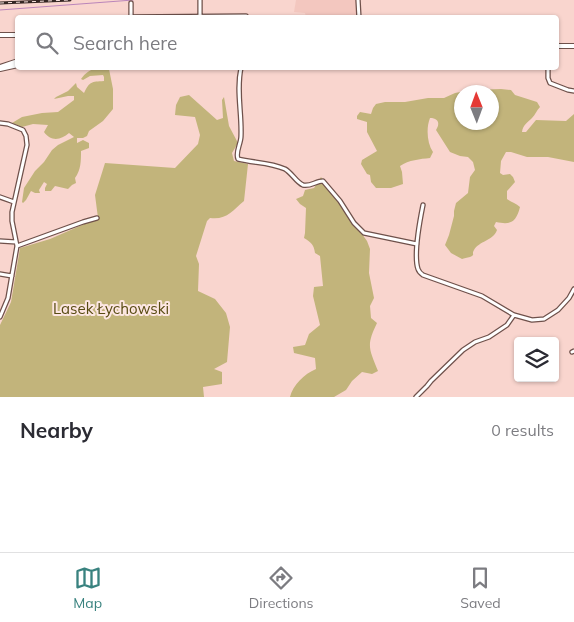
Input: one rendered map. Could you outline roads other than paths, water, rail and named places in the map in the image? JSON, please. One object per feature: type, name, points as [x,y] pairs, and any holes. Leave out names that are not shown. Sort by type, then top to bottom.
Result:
[{"type":"main road","points":[[0,35],[15,36]]},
{"type":"main road","points":[[559,46],[574,46]]},
{"type":"main road","points":[[0,68],[15,64]]},
{"type":"street","points":[[200,0],[200,15]]},
{"type":"street","points":[[358,0],[360,15]]},
{"type":"street","points":[[131,3],[131,15]]},
{"type":"street","points":[[241,70],[239,96],[241,136],[236,155],[238,159],[264,162],[287,170],[301,184],[308,186],[320,181],[325,182],[364,233],[417,244]]},
{"type":"street","points":[[548,70],[550,82],[574,91]]},
{"type":"street","points":[[0,123],[23,130],[27,145],[11,216],[16,244],[12,276],[8,298],[0,317]]},
{"type":"street","points":[[0,197],[14,202]]},
{"type":"street","points":[[423,205],[417,244],[417,267],[422,275],[482,296],[514,315],[532,320],[544,319],[558,310],[574,289]]},
{"type":"street","points":[[0,241],[16,244],[97,218]]},
{"type":"street","points":[[0,274],[12,276]]},
{"type":"street","points":[[416,397],[463,350],[475,342],[489,337],[506,325],[514,315]]},
{"type":"waterway","points":[[0,10],[133,0]]},
{"type":"railway","points":[[0,3],[70,0]]},
{"type":"park label","name":"Lasek Łychowski","points":[[111,309]]}]
